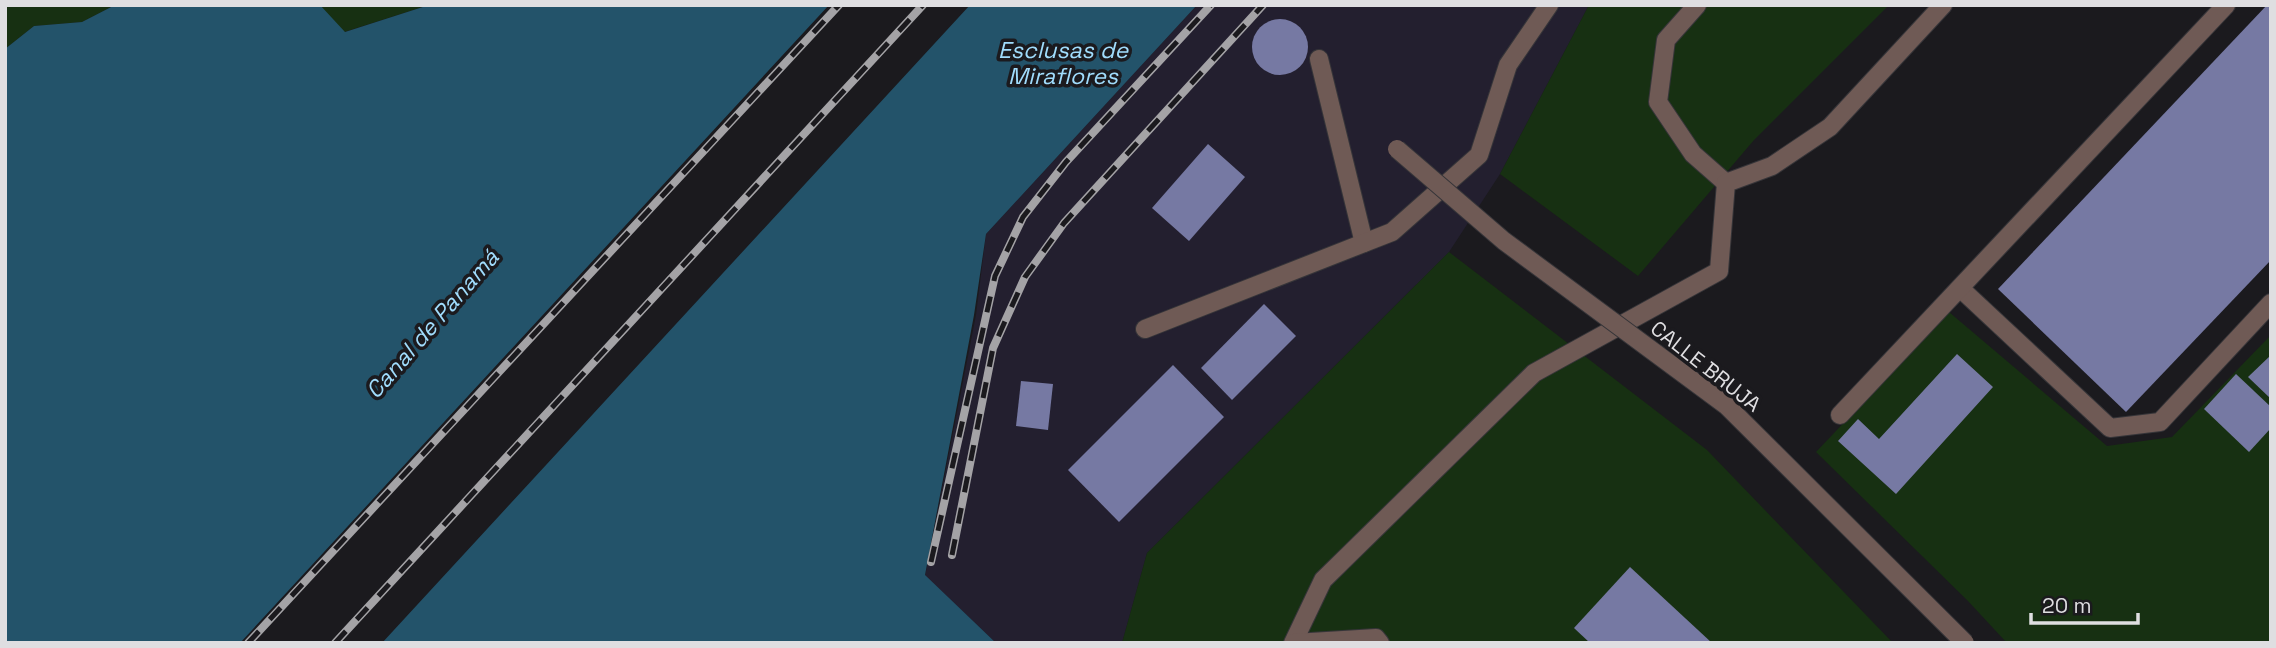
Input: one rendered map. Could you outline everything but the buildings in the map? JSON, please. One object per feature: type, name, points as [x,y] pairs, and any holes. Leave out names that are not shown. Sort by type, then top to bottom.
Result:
[{"type":"lane","points":[[1145,329],[1392,232],[1479,155],[1508,65],[1549,5]]},
{"type":"lane","points":[[1697,5],[1666,40],[1658,102],[1693,154],[1726,183]]},
{"type":"lane","points":[[1726,183],[1772,166],[1829,127],[1943,5]]},
{"type":"lane","points":[[1840,415],[2226,5]]},
{"type":"lane","points":[[1319,59],[1364,243]]},
{"type":"lane","name":"CALLE BRUJA","points":[[1397,149],[1504,241],[1727,406],[1965,643]]},
{"type":"lane","points":[[1380,643],[1376,638],[1294,643],[1324,580],[1534,373],[1719,271],[1726,183]]},
{"type":"lane","points":[[1961,289],[2110,428],[2160,422],[2271,303]]},
{"type":"shaded area","points":[[1197,5],[1589,5],[1500,174],[1449,252],[1147,553],[1122,643],[996,643],[925,576],[976,315],[986,234]]},
{"type":"green space","points":[[5,5],[115,5],[82,22],[34,26],[5,49]]},
{"type":"green space","points":[[319,5],[429,5],[344,32]]},
{"type":"green space","points":[[1589,5],[1889,5],[1754,140],[1638,276],[1500,174]]},
{"type":"green space","points":[[1449,252],[1707,450],[1893,643],[1122,643],[1147,553]]},
{"type":"green space","points":[[1949,312],[2107,446],[2172,437],[2271,335],[2271,643],[2007,643],[1968,601],[1816,452]]},
{"type":"water","name":"Canal de Panamá","points":[[115,5],[320,5],[345,32],[429,5],[829,5],[240,643],[5,643],[5,49],[34,26],[82,22]]},
{"type":"water","name":"Esclusas de Miraflores","points":[[970,5],[1197,5],[986,234],[974,315],[925,575],[996,643],[382,643]]},
{"type":"railway","points":[[248,643],[839,5]]},
{"type":"railway","points":[[335,643],[923,5]]},
{"type":"railway","points":[[931,562],[995,276],[1023,217],[1066,162],[1211,5]]},
{"type":"railway","points":[[952,555],[993,348],[1025,277],[1064,223],[1263,5]]}]
